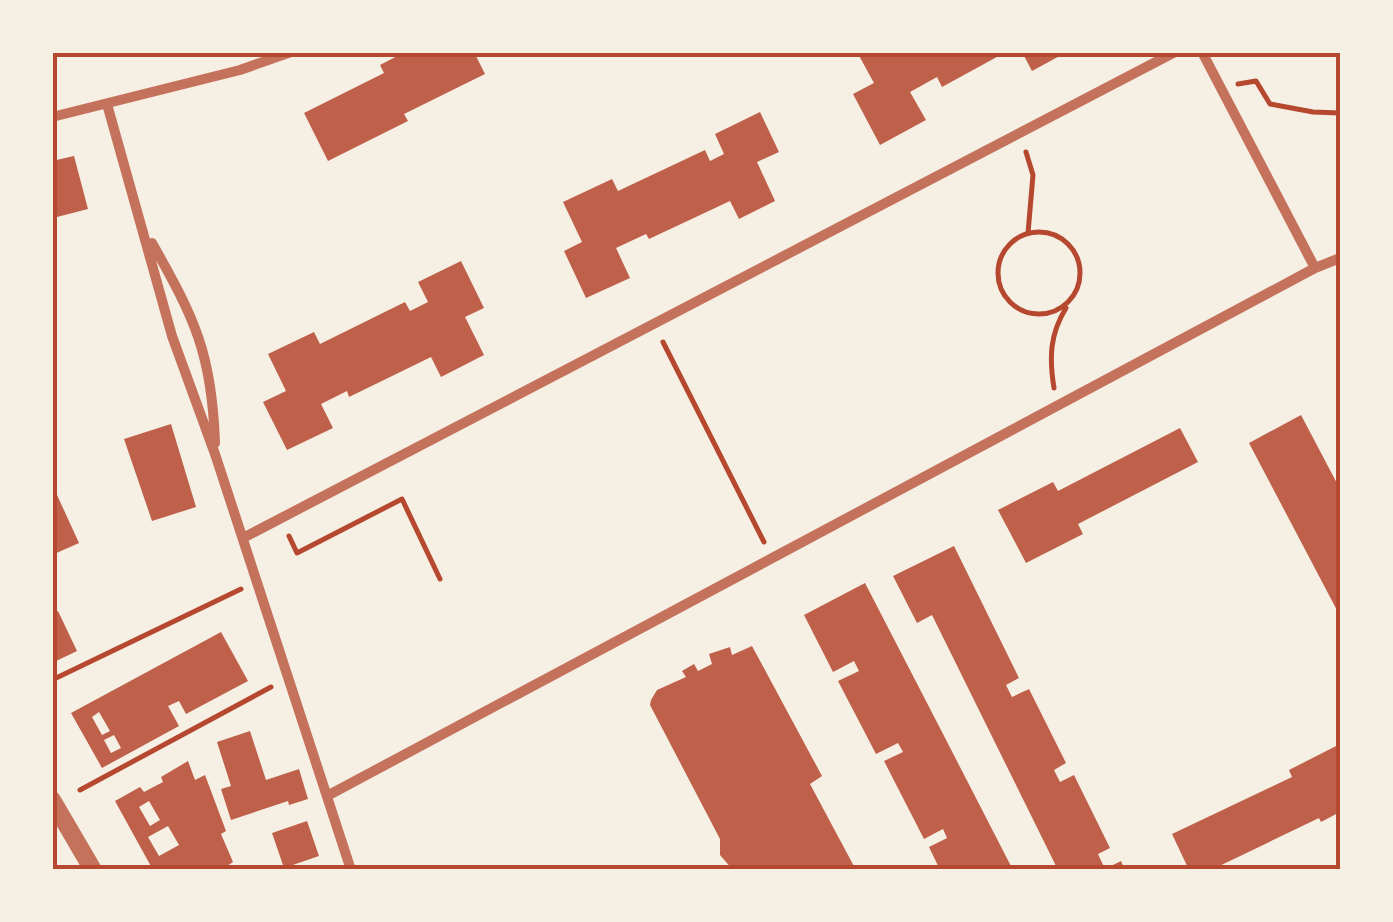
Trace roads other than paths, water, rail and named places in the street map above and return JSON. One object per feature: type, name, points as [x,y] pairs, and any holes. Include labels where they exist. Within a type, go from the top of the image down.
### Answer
[{"type":"street","points":[[52,117],[240,70],[292,52]]},
{"type":"street","points":[[243,538],[1175,52]]},
{"type":"street","points":[[1202,52],[1316,268]]},
{"type":"street","points":[[107,104],[172,336],[215,454],[351,870]]},
{"type":"street","points":[[144,229],[191,312],[206,353],[215,454]]},
{"type":"street","points":[[327,796],[771,556],[1340,258]]},
{"type":"street","points":[[52,800],[93,870]]}]
